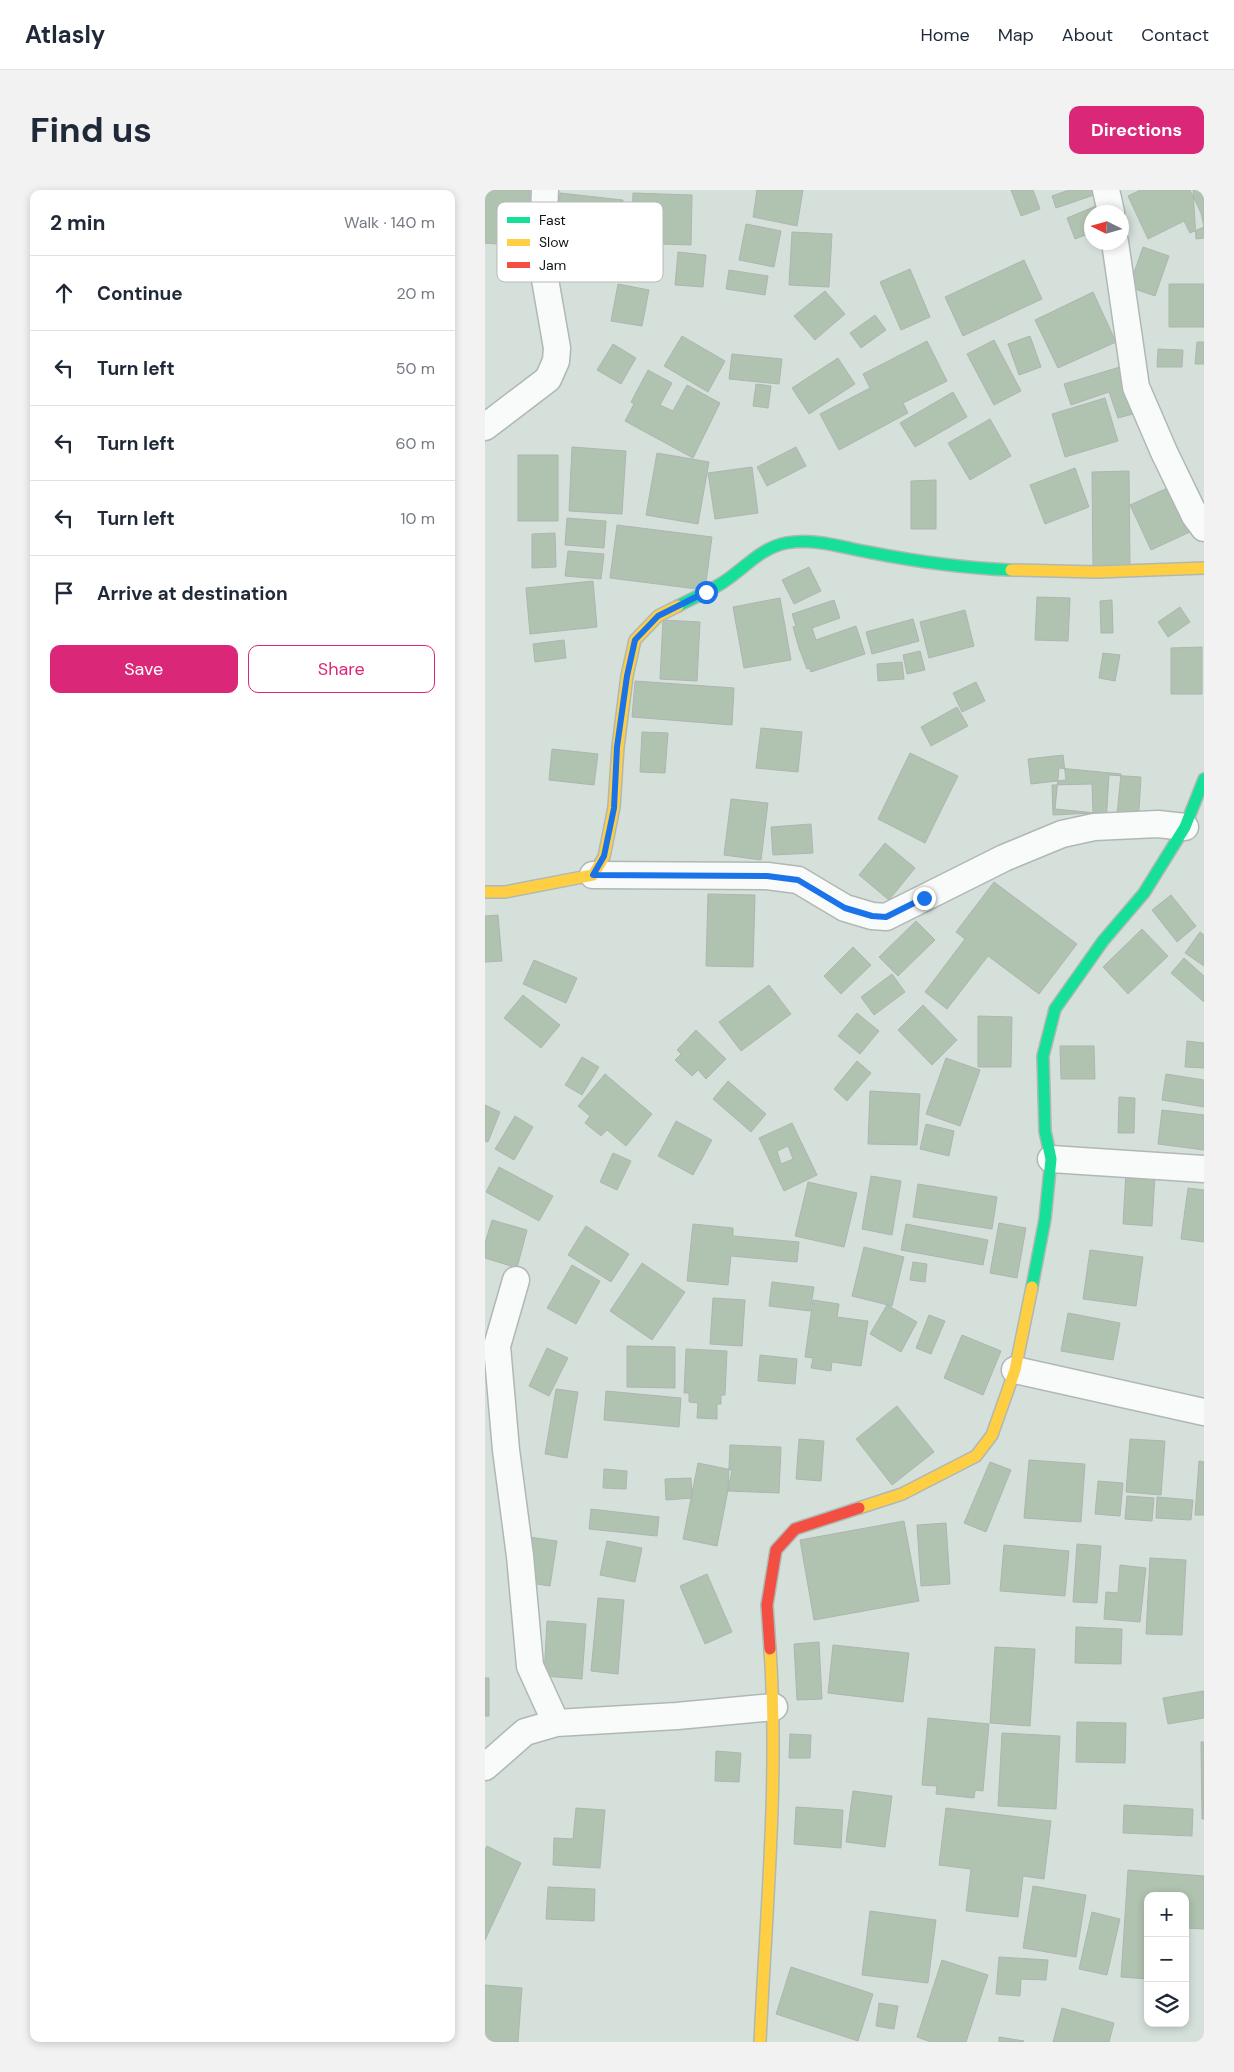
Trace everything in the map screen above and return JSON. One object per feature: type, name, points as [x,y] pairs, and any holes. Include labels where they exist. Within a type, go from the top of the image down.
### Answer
[{"type":"street","points":[[1106,190],[1109,205]]},
{"type":"street","points":[[1116,250],[1136,387],[1164,452],[1195,516],[1204,528]]},
{"type":"street","points":[[485,427],[548,379],[556,361],[557,348],[545,282]]},
{"type":"street","points":[[593,875],[604,856],[614,808],[617,747],[627,676],[635,640],[658,616],[722,582],[761,554],[785,543],[810,542],[837,544],[867,552],[987,569],[1097,572],[1204,568]]},
{"type":"street","points":[[760,2042],[774,1707],[767,1605],[776,1550],[795,1529],[902,1494],[976,1456],[991,1435],[1015,1370],[1045,1219],[1051,1159],[1045,1131],[1043,1056],[1055,1009],[1103,941],[1144,893],[1185,827],[1204,779]]},
{"type":"street","points":[[485,892],[505,892],[593,875],[767,876],[798,880],[845,908],[872,916],[886,917],[1004,858],[1062,834],[1094,827],[1158,824],[1185,827]]},
{"type":"street","points":[[1051,1159],[1204,1169]]},
{"type":"street","points":[[516,1280],[497,1346],[506,1450],[530,1666],[556,1723]]},
{"type":"street","points":[[1015,1370],[1204,1412]]},
{"type":"street","points":[[485,1767],[525,1732],[556,1723],[677,1716],[774,1707]]},
{"type":"building","points":[[485,190],[530,190],[529,202],[497,202],[497,244],[485,243]]},
{"type":"building","points":[[757,190],[803,190],[797,226],[753,217]]},
{"type":"building","points":[[1011,190],[1033,190],[1040,209],[1021,216]]},
{"type":"building","points":[[1069,190],[1096,190],[1097,194],[1056,208],[1052,196]]},
{"type":"building","points":[[1140,190],[1190,190],[1201,213],[1204,227],[1190,233],[1184,221],[1148,239],[1128,196]]},
{"type":"building","points":[[1193,190],[1204,190],[1204,238],[1196,239]]},
{"type":"building","points":[[560,193],[623,200],[623,202],[559,202]]},
{"type":"building","points":[[633,193],[692,195],[691,245],[663,244],[663,202],[633,202]]},
{"type":"building","points":[[1084,211],[1084,236],[1075,239],[1067,218]]},
{"type":"building","points":[[746,224],[781,231],[774,267],[739,260]]},
{"type":"building","points":[[792,232],[832,234],[829,287],[789,285]]},
{"type":"building","points":[[1143,247],[1169,256],[1155,296],[1129,287]]},
{"type":"building","points":[[678,252],[706,255],[703,287],[675,285]]},
{"type":"building","points":[[1024,260],[1042,299],[963,336],[945,297]]},
{"type":"building","points":[[910,269],[930,317],[901,330],[880,282]]},
{"type":"building","points":[[729,270],[768,276],[765,295],[726,289]]},
{"type":"building","points":[[618,284],[649,290],[642,326],[611,321]]},
{"type":"building","points":[[1169,284],[1204,284],[1204,327],[1169,327]]},
{"type":"building","points":[[825,291],[845,314],[815,340],[794,316]]},
{"type":"building","points":[[1093,292],[1116,342],[1058,368],[1035,320]]},
{"type":"building","points":[[875,315],[886,330],[861,348],[850,333]]},
{"type":"building","points":[[682,336],[725,361],[708,392],[664,366]]},
{"type":"building","points":[[1030,336],[1041,367],[1019,375],[1008,344]]},
{"type":"building","points":[[994,340],[1021,391],[994,405],[967,354]]},
{"type":"building","points":[[927,341],[947,381],[903,403],[908,413],[839,450],[820,414],[870,388],[863,374]]},
{"type":"building","points":[[1197,342],[1204,342],[1204,364],[1195,364]]},
{"type":"building","points":[[613,344],[636,358],[621,384],[597,370]]},
{"type":"building","points":[[1158,349],[1183,350],[1182,367],[1157,367]]},
{"type":"building","points":[[732,354],[782,359],[779,384],[729,379]]},
{"type":"building","points":[[838,358],[855,384],[809,414],[792,388]]},
{"type":"building","points":[[1123,366],[1137,413],[1118,418],[1109,392],[1071,405],[1064,384]]},
{"type":"building","points":[[648,370],[672,383],[660,405],[673,411],[687,385],[720,403],[693,458],[625,421],[634,404],[631,402]]},
{"type":"building","points":[[756,384],[771,386],[768,408],[753,406]]},
{"type":"building","points":[[953,392],[967,417],[915,447],[900,423]]},
{"type":"building","points":[[1105,398],[1118,441],[1065,457],[1052,414]]},
{"type":"building","points":[[990,419],[1011,456],[970,480],[948,443]]},
{"type":"building","points":[[572,447],[626,451],[622,514],[569,511]]},
{"type":"building","points":[[796,447],[806,466],[767,486],[757,467]]},
{"type":"building","points":[[657,453],[709,462],[698,524],[646,515]]},
{"type":"building","points":[[518,455],[558,455],[558,521],[518,521]]},
{"type":"building","points":[[752,467],[758,513],[715,519],[708,473]]},
{"type":"building","points":[[1075,468],[1089,507],[1045,524],[1030,485]]},
{"type":"building","points":[[1129,471],[1130,566],[1093,566],[1092,472]]},
{"type":"building","points":[[936,480],[936,529],[911,529],[911,481]]},
{"type":"building","points":[[1172,486],[1192,531],[1151,550],[1130,505]]},
{"type":"building","points":[[567,518],[606,521],[604,548],[565,545]]},
{"type":"building","points":[[617,525],[712,537],[705,590],[610,578]]},
{"type":"building","points":[[555,533],[556,567],[532,568],[532,534]]},
{"type":"building","points":[[568,551],[604,554],[601,579],[565,576]]},
{"type":"building","points":[[809,567],[821,591],[794,604],[782,580]]},
{"type":"building","points":[[593,581],[597,627],[530,634],[526,588]]},
{"type":"building","points":[[1037,597],[1070,598],[1068,641],[1035,640]]},
{"type":"building","points":[[780,598],[791,660],[744,668],[733,607]]},
{"type":"building","points":[[834,600],[840,618],[812,628],[816,640],[856,626],[865,654],[811,672],[809,668],[807,669],[799,648],[793,627],[796,626],[792,614]]},
{"type":"building","points":[[1112,600],[1113,633],[1101,633],[1100,601]]},
{"type":"building","points":[[1180,607],[1190,622],[1168,637],[1158,622]]},
{"type":"building","points":[[965,610],[974,646],[929,658],[920,622]]},
{"type":"building","points":[[913,619],[919,641],[872,654],[866,632]]},
{"type":"building","points":[[663,620],[700,622],[697,681],[660,679]]},
{"type":"building","points":[[564,640],[566,658],[535,662],[533,644]]},
{"type":"building","points":[[1202,647],[1202,694],[1171,694],[1171,648]]},
{"type":"building","points":[[920,651],[925,670],[907,674],[903,655]]},
{"type":"building","points":[[1103,653],[1120,655],[1115,681],[1099,678]]},
{"type":"building","points":[[902,662],[904,679],[878,681],[877,664]]},
{"type":"building","points":[[635,681],[734,688],[732,725],[632,717]]},
{"type":"building","points":[[976,682],[985,701],[962,712],[953,693]]},
{"type":"building","points":[[957,707],[968,726],[931,746],[921,727]]},
{"type":"building","points":[[761,728],[802,732],[798,772],[756,768]]},
{"type":"building","points":[[642,732],[668,733],[665,773],[640,772]]},
{"type":"building","points":[[552,749],[598,754],[594,785],[549,780]]},
{"type":"building","points":[[910,753],[958,776],[925,843],[878,819]]},
{"type":"building","points":[[1063,755],[1066,780],[1031,784],[1028,759]]},
{"type":"building","points":[[1059,768],[1121,774],[1117,815],[1055,809]]},
{"type":"building","points":[[1109,775],[1141,777],[1138,825],[1106,823]]},
{"type":"building","points":[[1092,784],[1093,813],[1053,815],[1052,785]]},
{"type":"building","points":[[731,799],[768,803],[761,860],[724,855]]},
{"type":"building","points":[[811,824],[813,853],[773,855],[771,827]]},
{"type":"building","points":[[885,843],[915,868],[889,900],[859,875]]},
{"type":"building","points":[[994,882],[1077,944],[1039,994],[988,956],[947,1009],[925,992],[965,939],[956,932]]},
{"type":"building","points":[[708,894],[755,895],[753,967],[706,966]]},
{"type":"building","points":[[1171,895],[1196,926],[1177,942],[1152,910]]},
{"type":"building","points":[[498,915],[502,961],[485,962],[485,916]]},
{"type":"building","points":[[916,921],[935,940],[898,976],[879,957]]},
{"type":"building","points":[[1142,929],[1168,956],[1128,994],[1103,967]]},
{"type":"building","points":[[1200,932],[1204,935],[1204,966],[1185,953]]},
{"type":"building","points":[[853,947],[871,965],[841,994],[824,976]]},
{"type":"building","points":[[1184,958],[1204,976],[1204,1002],[1171,973]]},
{"type":"building","points":[[534,960],[577,978],[566,1003],[523,984]]},
{"type":"building","points":[[892,974],[905,992],[874,1015],[861,997]]},
{"type":"building","points":[[769,985],[791,1014],[741,1051],[719,1022]]},
{"type":"building","points":[[523,995],[560,1025],[541,1048],[504,1018]]},
{"type":"building","points":[[923,1005],[957,1040],[932,1065],[898,1030]]},
{"type":"building","points":[[857,1013],[879,1031],[860,1054],[838,1036]]},
{"type":"building","points":[[978,1016],[1012,1017],[1011,1067],[978,1067]]},
{"type":"building","points":[[696,1030],[726,1059],[706,1079],[698,1070],[692,1076],[675,1060],[681,1054],[677,1050]]},
{"type":"building","points":[[1187,1041],[1204,1043],[1204,1068],[1185,1067]]},
{"type":"building","points":[[1060,1046],[1094,1046],[1095,1079],[1061,1079]]},
{"type":"building","points":[[582,1057],[599,1067],[582,1095],[565,1085]]},
{"type":"building","points":[[946,1058],[980,1070],[960,1126],[926,1114]]},
{"type":"building","points":[[857,1061],[871,1073],[847,1101],[834,1089]]},
{"type":"building","points":[[605,1074],[652,1114],[626,1146],[607,1130],[601,1136],[585,1123],[590,1116],[578,1106]]},
{"type":"building","points":[[1166,1074],[1204,1080],[1204,1107],[1162,1100]]},
{"type":"building","points":[[728,1081],[766,1114],[751,1132],[713,1099]]},
{"type":"building","points":[[870,1091],[920,1094],[917,1145],[868,1144]]},
{"type":"building","points":[[1119,1097],[1135,1098],[1134,1133],[1118,1133]]},
{"type":"building","points":[[485,1105],[500,1112],[488,1142],[485,1141]]},
{"type":"building","points":[[1162,1110],[1204,1115],[1204,1150],[1158,1144]]},
{"type":"building","points":[[515,1116],[533,1127],[514,1160],[495,1149]]},
{"type":"building","points":[[676,1121],[712,1140],[693,1175],[658,1156]]},
{"type":"building","points":[[792,1123],[817,1175],[784,1191],[759,1138]],"holes":[[[788,1146],[793,1159],[781,1164],[777,1151]]]},
{"type":"building","points":[[926,1124],[954,1131],[949,1156],[920,1149]]},
{"type":"building","points":[[613,1153],[631,1161],[617,1190],[600,1182]]},
{"type":"building","points":[[499,1167],[553,1196],[539,1221],[486,1192]]},
{"type":"building","points":[[1126,1172],[1155,1174],[1152,1226],[1123,1224]]},
{"type":"building","points":[[871,1176],[901,1181],[892,1235],[862,1229]]},
{"type":"building","points":[[808,1182],[857,1193],[844,1247],[795,1236]]},
{"type":"building","points":[[918,1184],[997,1197],[992,1229],[913,1217]]},
{"type":"building","points":[[1188,1188],[1204,1190],[1204,1242],[1181,1239]]},
{"type":"building","points":[[492,1220],[527,1230],[517,1268],[485,1258],[485,1243]]},
{"type":"building","points":[[999,1223],[1026,1228],[1017,1278],[990,1273]]},
{"type":"building","points":[[693,1224],[733,1228],[733,1236],[799,1242],[797,1262],[731,1256],[728,1285],[687,1281]]},
{"type":"building","points":[[906,1224],[988,1240],[983,1265],[901,1250]]},
{"type":"building","points":[[586,1226],[629,1254],[611,1282],[568,1255]]},
{"type":"building","points":[[864,1247],[904,1257],[892,1306],[852,1296]]},
{"type":"building","points":[[1090,1250],[1143,1257],[1136,1306],[1083,1299]]},
{"type":"building","points":[[913,1262],[927,1264],[925,1282],[910,1280]]},
{"type":"building","points":[[642,1263],[685,1292],[652,1340],[610,1311]]},
{"type":"building","points":[[572,1265],[600,1281],[576,1324],[547,1308]]},
{"type":"building","points":[[772,1282],[814,1287],[810,1311],[769,1306]]},
{"type":"building","points":[[713,1298],[745,1300],[742,1346],[710,1344]]},
{"type":"building","points":[[813,1300],[839,1304],[837,1317],[868,1321],[861,1366],[832,1362],[831,1371],[811,1368],[813,1358],[805,1357]]},
{"type":"building","points":[[887,1305],[917,1322],[901,1352],[870,1334]]},
{"type":"building","points":[[1068,1313],[1120,1323],[1113,1360],[1061,1351]]},
{"type":"building","points":[[929,1315],[945,1321],[931,1354],[916,1348]]},
{"type":"building","points":[[962,1335],[1001,1351],[983,1395],[944,1378]]},
{"type":"building","points":[[627,1346],[675,1347],[675,1388],[627,1387]]},
{"type":"building","points":[[547,1348],[568,1358],[549,1396],[529,1386]]},
{"type":"building","points":[[686,1349],[727,1351],[725,1395],[721,1395],[721,1404],[717,1404],[717,1419],[697,1418],[698,1403],[689,1402],[689,1393],[684,1393]]},
{"type":"building","points":[[760,1355],[797,1359],[795,1384],[758,1381]]},
{"type":"building","points":[[556,1389],[578,1392],[567,1458],[545,1454]]},
{"type":"building","points":[[606,1391],[681,1398],[679,1427],[604,1420]]},
{"type":"building","points":[[897,1406],[934,1452],[892,1485],[856,1439]]},
{"type":"building","points":[[799,1439],[824,1441],[821,1481],[796,1479]]},
{"type":"building","points":[[1130,1439],[1165,1441],[1161,1495],[1126,1492]]},
{"type":"building","points":[[730,1445],[781,1447],[779,1493],[728,1491]]},
{"type":"building","points":[[1029,1460],[1085,1464],[1081,1522],[1024,1518]]},
{"type":"building","points":[[1199,1461],[1204,1462],[1204,1515],[1195,1515]]},
{"type":"building","points":[[990,1462],[1011,1470],[986,1532],[964,1523]]},
{"type":"building","points":[[698,1463],[732,1470],[717,1546],[683,1539]]},
{"type":"building","points":[[604,1469],[627,1471],[626,1489],[603,1488]]},
{"type":"building","points":[[691,1478],[692,1498],[666,1500],[665,1479]]},
{"type":"building","points":[[1098,1481],[1123,1483],[1120,1516],[1095,1514]]},
{"type":"building","points":[[1127,1496],[1154,1498],[1152,1521],[1125,1519]]},
{"type":"building","points":[[1157,1497],[1193,1500],[1191,1520],[1156,1518]]},
{"type":"building","points":[[591,1509],[659,1517],[657,1536],[589,1529]]},
{"type":"building","points":[[904,1521],[919,1601],[814,1620],[800,1540]]},
{"type":"building","points":[[946,1523],[950,1584],[921,1586],[917,1525]]},
{"type":"building","points":[[529,1537],[557,1541],[550,1586],[523,1582]]},
{"type":"building","points":[[607,1541],[642,1548],[635,1582],[600,1575]]},
{"type":"building","points":[[1077,1544],[1101,1546],[1097,1603],[1073,1602]]},
{"type":"building","points":[[1004,1545],[1069,1551],[1065,1596],[1000,1591]]},
{"type":"building","points":[[1150,1558],[1186,1560],[1182,1635],[1146,1634]]},
{"type":"building","points":[[1120,1565],[1146,1568],[1140,1622],[1104,1619],[1106,1592],[1118,1593]]},
{"type":"building","points":[[707,1574],[732,1632],[705,1644],[680,1586]]},
{"type":"building","points":[[598,1598],[624,1600],[618,1674],[591,1671]]},
{"type":"building","points":[[547,1621],[586,1624],[582,1679],[544,1676]]},
{"type":"building","points":[[1076,1627],[1122,1629],[1121,1664],[1075,1663]]},
{"type":"building","points":[[819,1642],[822,1699],[797,1700],[794,1644]]},
{"type":"building","points":[[833,1645],[909,1653],[903,1702],[828,1693]]},
{"type":"building","points":[[995,1647],[1035,1649],[1030,1726],[990,1723]]},
{"type":"building","points":[[485,1678],[489,1678],[489,1716],[485,1716]]},
{"type":"building","points":[[1204,1691],[1204,1718],[1168,1724],[1163,1698]]},
{"type":"building","points":[[928,1718],[989,1724],[983,1791],[975,1790],[974,1798],[936,1794],[937,1786],[922,1785]]},
{"type":"building","points":[[1077,1722],[1126,1723],[1125,1763],[1076,1762]]},
{"type":"building","points":[[1002,1733],[1060,1736],[1056,1809],[998,1806]]},
{"type":"building","points":[[790,1734],[811,1735],[810,1758],[789,1758]]},
{"type":"building","points":[[1201,1742],[1204,1742],[1204,1819],[1202,1819]]},
{"type":"building","points":[[716,1751],[741,1753],[739,1782],[715,1781]]},
{"type":"building","points":[[853,1791],[892,1796],[885,1847],[846,1842]]},
{"type":"building","points":[[1124,1805],[1193,1809],[1192,1836],[1123,1833]]},
{"type":"building","points":[[796,1807],[843,1810],[841,1848],[794,1844]]},
{"type":"building","points":[[576,1808],[605,1810],[600,1868],[553,1865],[554,1838],[573,1839]]},
{"type":"building","points":[[946,1808],[1051,1821],[1044,1879],[1023,1876],[1018,1917],[966,1911],[971,1869],[939,1865]]},
{"type":"building","points":[[487,1846],[521,1863],[485,1940],[485,1850]]},
{"type":"building","points":[[1128,1870],[1204,1876],[1204,1929],[1189,1928],[1189,1892],[1144,1892],[1144,1979],[1121,1977]]},
{"type":"building","points":[[1033,1886],[1086,1895],[1076,1957],[1023,1948]]},
{"type":"building","points":[[548,1887],[595,1889],[594,1921],[546,1919]]},
{"type":"building","points":[[870,1911],[936,1920],[928,1983],[862,1975]]},
{"type":"building","points":[[1092,1912],[1120,1919],[1107,1975],[1079,1969]]},
{"type":"building","points":[[999,1957],[1048,1960],[1046,1980],[1021,1979],[1020,1996],[996,1994]]},
{"type":"building","points":[[942,1960],[988,1975],[966,2042],[931,2042],[917,2037]]},
{"type":"building","points":[[791,1967],[873,1994],[858,2041],[776,2014]]},
{"type":"building","points":[[485,1985],[522,1988],[518,2042],[485,2042]]},
{"type":"building","points":[[879,2003],[898,2006],[894,2029],[876,2026]]},
{"type":"building","points":[[1062,2008],[1114,2023],[1109,2042],[1053,2042]]},
{"type":"building","points":[[999,2037],[1024,2041],[999,2042]]},
{"type":"traffic: fast","points":[[678,606],[730,578],[760,554],[786,543],[807,542],[827,544],[939,564],[1011,570]]},
{"type":"traffic: fast","points":[[1032,1287],[1045,1219],[1051,1159],[1045,1131],[1043,1056],[1055,1009],[1103,941],[1144,893],[1185,827],[1204,779]]},
{"type":"traffic: slow","points":[[1011,570],[1097,572],[1204,568]]},
{"type":"traffic: slow","points":[[485,892],[505,892],[593,875],[604,857],[614,807],[618,747],[627,676],[635,640],[658,616],[678,606]]},
{"type":"traffic: slow","points":[[859,1508],[902,1494],[976,1456],[992,1435],[1015,1370],[1032,1287]]},
{"type":"traffic: slow","points":[[760,2042],[772,1796],[773,1747],[770,1649]]},
{"type":"traffic: jam","points":[[770,1649],[767,1605],[776,1550],[795,1529],[859,1508]]},
{"type":"route","points":[[706,592],[658,616],[635,640],[627,676],[617,747],[614,808],[604,856],[593,875],[739,874],[798,880],[845,908],[872,916],[886,917],[902,911],[924,898]]}]
